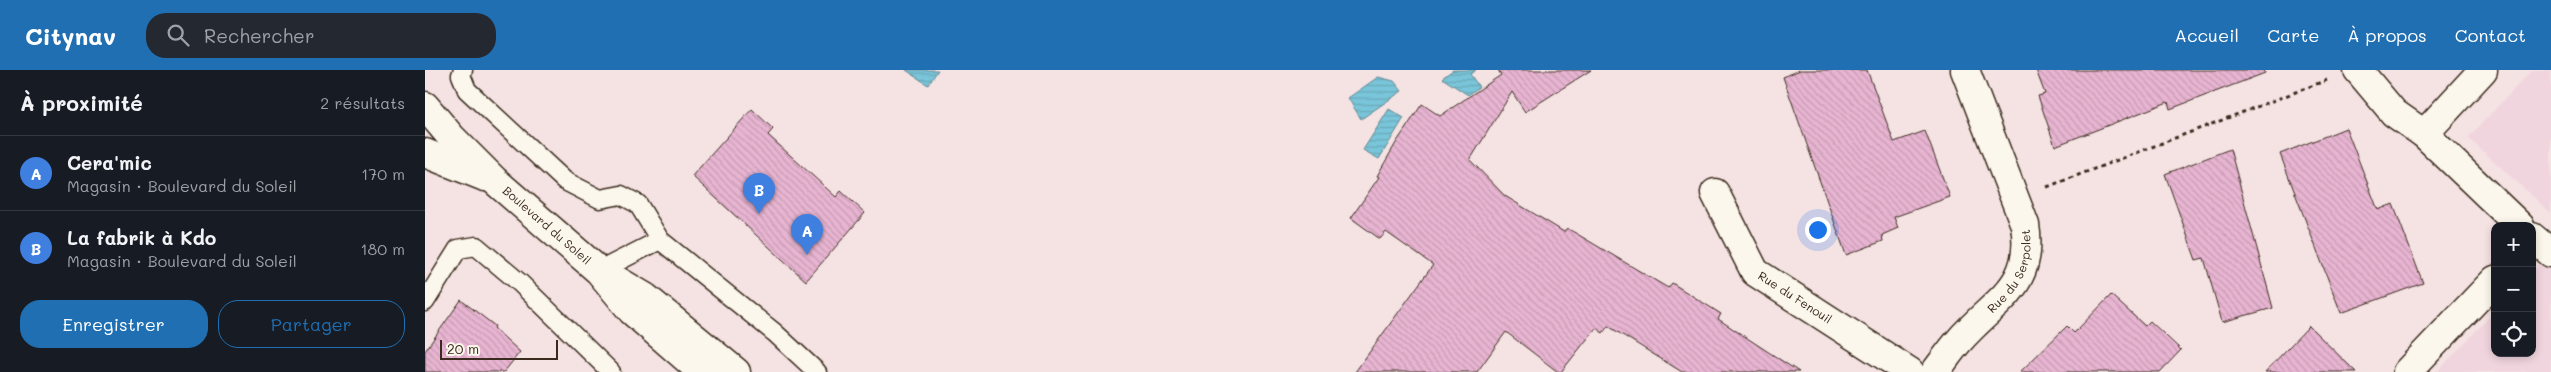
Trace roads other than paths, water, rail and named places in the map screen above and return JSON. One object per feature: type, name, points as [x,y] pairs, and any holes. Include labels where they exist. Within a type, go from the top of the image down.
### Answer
[{"type":"street","name":"Rue du Serpolet","points":[[1935,372],[1959,341],[2015,285],[2024,266],[2029,246],[2025,225],[1965,70]]},
{"type":"street","points":[[2424,134],[2483,70]]},
{"type":"street","points":[[2347,74],[2394,113],[2424,134],[2516,222]]},
{"type":"street","name":"Boulevard du Soleil","points":[[425,106],[452,138],[494,180],[599,271],[632,310],[702,372]]},
{"type":"street","name":"Boulevard du Soleil","points":[[425,152],[494,180]]},
{"type":"street","name":"Rue du Fenouil","points":[[1715,193],[1755,272],[1910,372]]},
{"type":"street","name":"Boulevard du Soleil","points":[[599,271],[645,297],[736,372]]},
{"type":"street","points":[[2407,372],[2491,284]]},
{"type":"lane","points":[[463,70],[461,75],[467,90],[565,181],[600,198],[621,195],[638,204],[660,240],[775,333],[817,372]]},
{"type":"lane","points":[[599,271],[660,240]]},
{"type":"lane","points":[[425,302],[457,249],[476,246],[520,282],[611,372]]},
{"type":"water","points":[[906,70],[938,70],[928,85]]},
{"type":"water","points":[[1453,70],[1476,70],[1470,74],[1479,87],[1468,95],[1442,78]]},
{"type":"water","points":[[1378,77],[1394,81],[1402,91],[1361,119],[1348,98]]},
{"type":"water","points":[[1389,109],[1404,118],[1379,159],[1363,150]]},
{"type":"place","name":"La fabrik à Kdo","points":[[759,214]]},
{"type":"place","name":"Cera'mic","points":[[807,255]]}]
